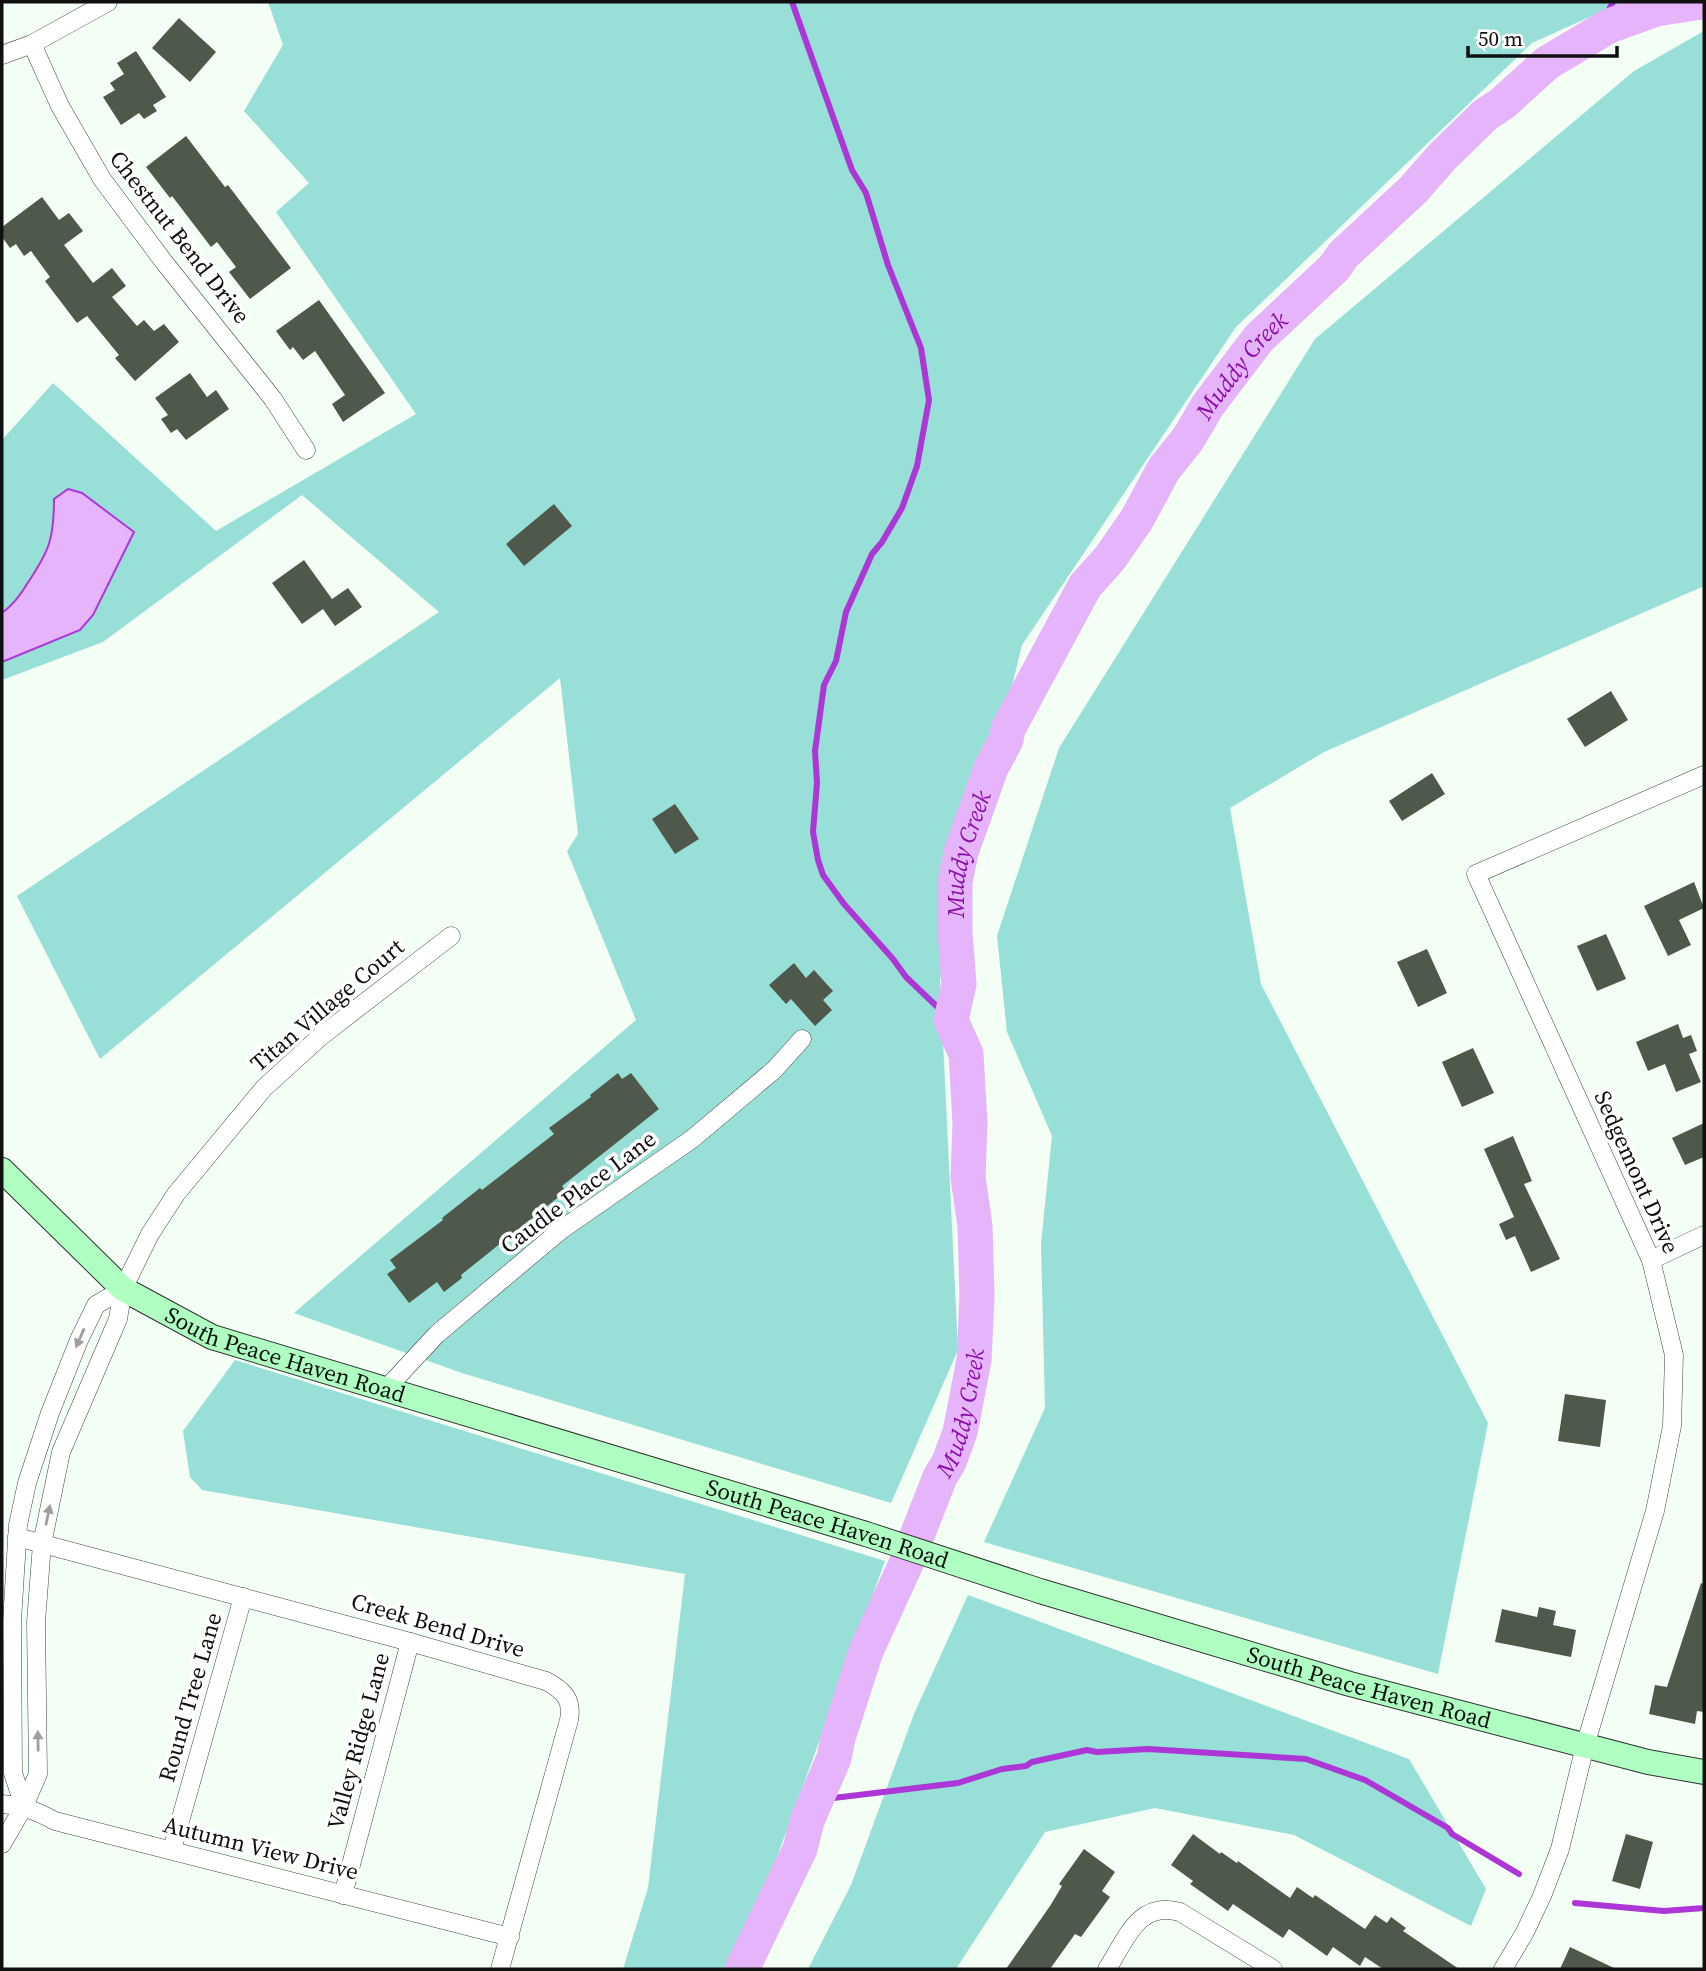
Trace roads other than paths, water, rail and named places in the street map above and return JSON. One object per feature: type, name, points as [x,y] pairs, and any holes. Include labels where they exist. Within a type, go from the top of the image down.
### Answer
[{"type":"main road","name":"South Peace Haven Road","points":[[2,1170],[123,1289],[212,1337],[866,1534],[1040,1591],[1350,1684],[1648,1762],[1704,1772]]},
{"type":"street","points":[[2,55],[32,44],[108,2]]},
{"type":"street","name":"Chestnut Bend Drive","points":[[32,44],[60,106],[102,179],[273,399],[306,450]]},
{"type":"street","name":"Sedgemont Drive","points":[[1503,1969],[1525,1932],[1560,1849],[1585,1746],[1655,1511],[1672,1426],[1674,1355],[1651,1261],[1476,874],[1704,775]]},
{"type":"street","name":"Titan Village Court","points":[[123,1289],[150,1234],[176,1194],[264,1088],[320,1037],[451,936]]},
{"type":"street","name":"Caudle Place Lane","points":[[386,1389],[437,1334],[561,1230],[692,1139],[774,1070],[802,1039]]},
{"type":"street","points":[[1651,1261],[1704,1235]]},
{"type":"street","points":[[24,1806],[13,1773],[7,1622],[17,1537],[27,1483],[50,1413],[96,1305],[123,1289]]},
{"type":"street","points":[[2,1844],[24,1806],[38,1774],[36,1622],[42,1544],[61,1452],[118,1319],[123,1289]]},
{"type":"street","name":"Creek Bend Drive","points":[[17,1537],[410,1642],[546,1681],[564,1692],[571,1709],[569,1720],[500,1969]]},
{"type":"street","name":"Round Tree Lane","points":[[172,1850],[243,1597]]},
{"type":"street","points":[[7,1622],[36,1622]]},
{"type":"street","name":"Valley Ridge Lane","points":[[343,1895],[410,1642]]},
{"type":"street","name":"Autumn View Drive","points":[[2,1804],[24,1806],[55,1821],[510,1937]]},
{"type":"street","points":[[1107,1969],[1144,1915],[1155,1910],[1168,1909],[1180,1912],[1273,1969]]},
{"type":"waterway","points":[[792,2],[852,170],[866,193],[888,265],[921,348],[929,400],[917,466],[902,508],[872,554],[846,612],[836,661],[824,685],[815,751],[817,783],[813,832],[823,875],[844,904],[906,977],[951,1020]]},
{"type":"waterway","points":[[1597,33],[1613,2]]},
{"type":"waterway","name":"Muddy Creek","points":[[742,1969],[800,1849],[807,1821],[834,1758],[866,1651],[905,1566],[960,1432],[974,1360],[977,1296],[975,1226],[968,1177],[970,1123],[966,1054],[951,1020],[959,984],[955,882],[961,852],[1008,729],[1085,586],[1110,558],[1137,519],[1164,469],[1259,338],[1334,268],[1343,255],[1413,190],[1485,115],[1503,103],[1547,63],[1609,26],[1656,9],[1702,2]]},
{"type":"waterway","points":[[817,1800],[958,1783],[1002,1769],[1026,1766],[1032,1762],[1087,1750],[1097,1752],[1148,1749],[1306,1759],[1365,1780],[1448,1828],[1452,1834],[1519,1874]]},
{"type":"waterway","points":[[1575,1903],[1664,1911],[1704,1908]]}]
